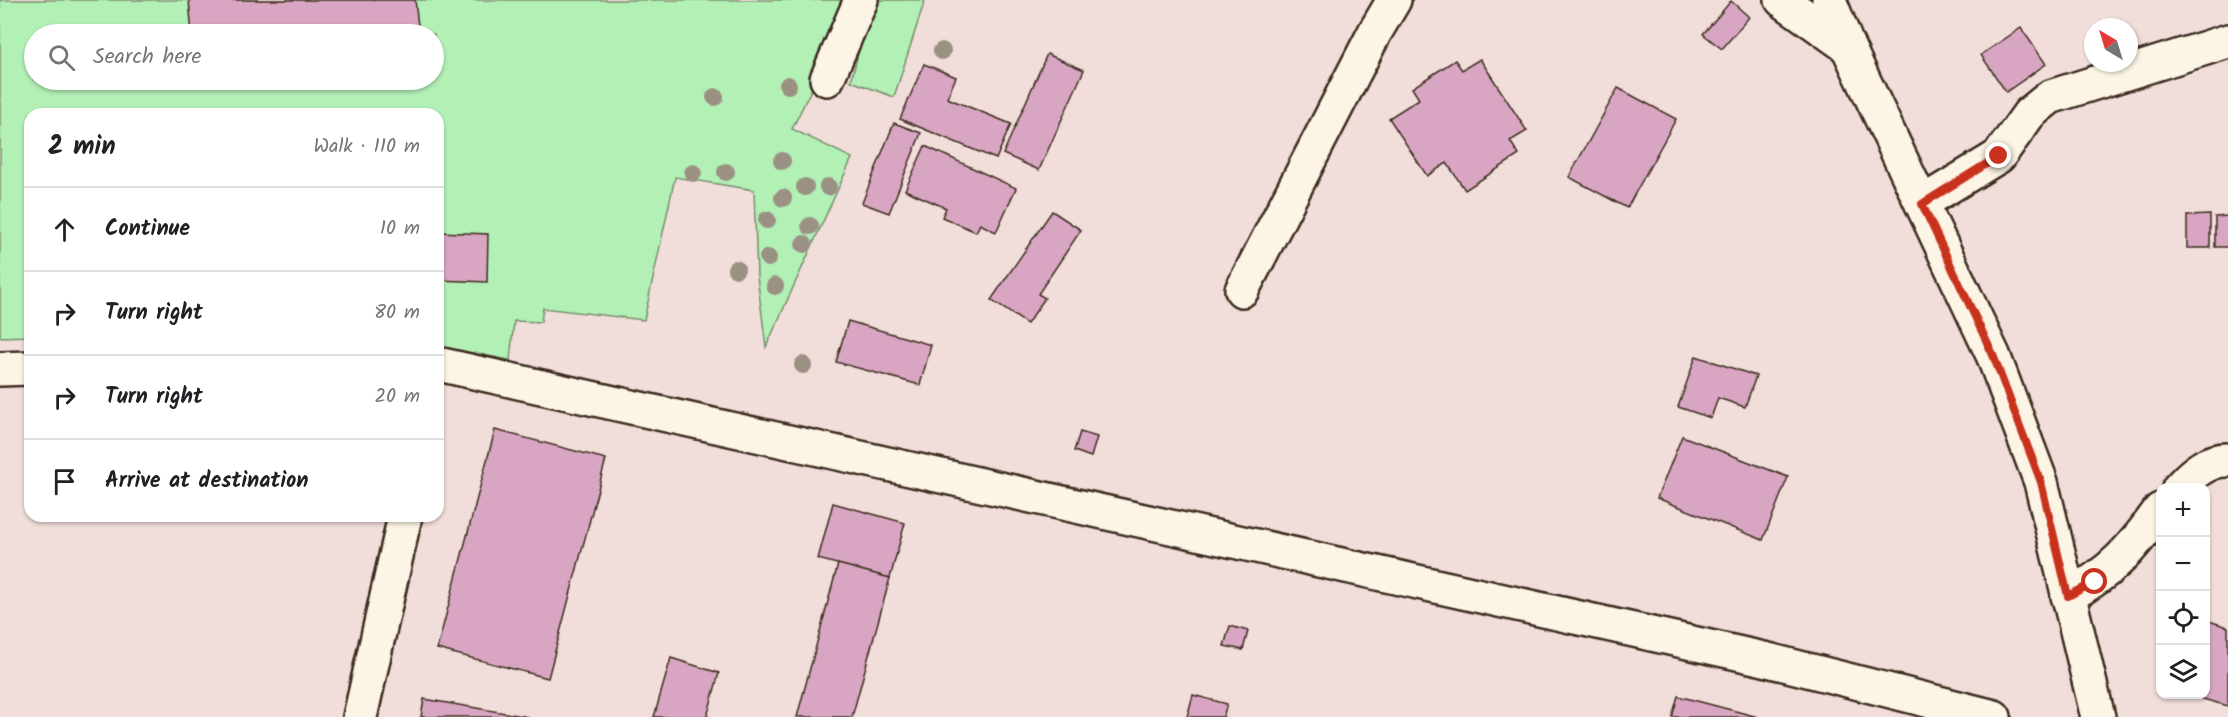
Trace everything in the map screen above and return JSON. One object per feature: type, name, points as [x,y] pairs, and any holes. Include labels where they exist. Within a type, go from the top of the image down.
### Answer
[{"type":"street","points":[[826,79],[861,0]]},
{"type":"street","points":[[1242,290],[1374,32],[1394,0]]},
{"type":"street","points":[[1782,0],[1848,47]]},
{"type":"street","points":[[1829,0],[1848,47],[1993,355],[2037,471],[2098,717]]},
{"type":"street","points":[[1922,204],[1999,156],[2029,114],[2050,97],[2228,42]]},
{"type":"street","points":[[444,367],[1752,656],[1994,717]]},
{"type":"street","points":[[0,369],[24,368]]},
{"type":"street","points":[[2183,483],[2191,474],[2217,459],[2228,460]]},
{"type":"street","points":[[2068,596],[2095,582],[2129,553],[2156,516]]},
{"type":"street","points":[[360,717],[404,522]]},
{"type":"green space","points":[[0,0],[855,0],[792,129],[852,158],[766,347],[757,276],[754,190],[675,177],[644,320],[543,308],[541,322],[514,321],[510,360],[444,348],[444,108],[24,108],[24,336],[0,337]]},
{"type":"green space","points":[[872,0],[925,0],[894,97],[851,81]]},
{"type":"building","points":[[189,0],[415,0],[418,24],[191,24]]},
{"type":"building","points":[[1731,1],[1749,17],[1722,49],[1703,34]]},
{"type":"building","points":[[2021,28],[2046,64],[2006,92],[1981,55]]},
{"type":"building","points":[[1047,54],[1084,70],[1039,170],[1003,154]]},
{"type":"building","points":[[1480,59],[1527,131],[1510,141],[1519,155],[1465,190],[1447,163],[1427,176],[1389,118],[1419,99],[1412,88],[1455,60],[1462,70]]},
{"type":"building","points":[[924,64],[956,77],[947,98],[1011,124],[996,159],[900,119]]},
{"type":"building","points":[[1618,88],[1676,119],[1627,208],[1569,177]]},
{"type":"building","points":[[894,123],[921,133],[889,213],[862,203]]},
{"type":"building","points":[[925,146],[1016,188],[996,232],[980,224],[976,232],[942,217],[946,208],[905,190]]},
{"type":"building","points":[[1052,211],[1081,230],[1038,294],[1045,298],[1027,324],[991,300]]},
{"type":"building","points":[[2210,215],[2210,248],[2187,248],[2187,216]]},
{"type":"building","points":[[2228,216],[2228,247],[2215,247],[2215,217]]},
{"type":"building","points":[[444,232],[488,234],[487,282],[444,280]]},
{"type":"building","points":[[848,321],[931,345],[920,385],[836,362]]},
{"type":"building","points":[[1696,356],[1756,376],[1745,407],[1718,398],[1711,418],[1678,407]]},
{"type":"building","points":[[495,430],[606,459],[548,678],[437,649]]},
{"type":"building","points":[[1080,432],[1097,437],[1091,457],[1074,451]]},
{"type":"building","points":[[1682,436],[1788,477],[1763,540],[1657,498]]},
{"type":"building","points":[[833,503],[905,523],[890,578],[818,559]]},
{"type":"building","points":[[838,564],[890,578],[852,717],[797,717]]},
{"type":"building","points":[[2210,621],[2228,627],[2228,706],[2203,699],[2210,699]]},
{"type":"building","points":[[1230,626],[1248,631],[1243,650],[1224,646]]},
{"type":"building","points":[[671,658],[719,673],[707,717],[654,717]]},
{"type":"building","points":[[1193,695],[1227,704],[1223,717],[1187,717]]},
{"type":"building","points":[[1678,696],[1758,717],[1672,717]]},
{"type":"building","points":[[424,699],[529,717],[421,717]]},
{"type":"route","points":[[1999,156],[1922,204],[1993,355],[2041,482],[2068,596],[2095,582]]}]
